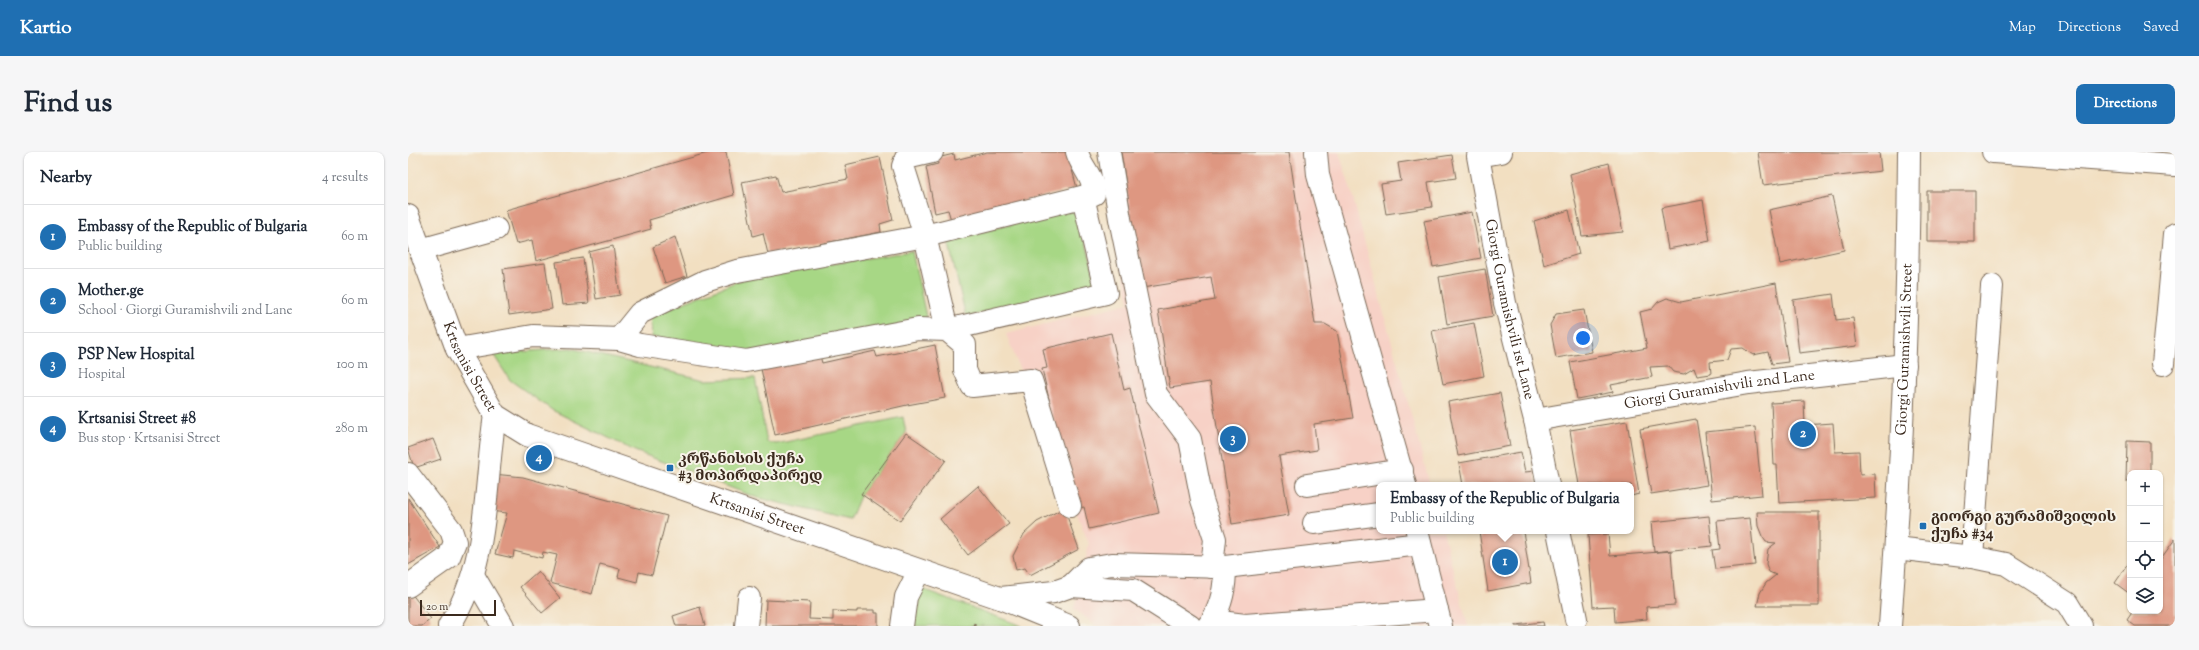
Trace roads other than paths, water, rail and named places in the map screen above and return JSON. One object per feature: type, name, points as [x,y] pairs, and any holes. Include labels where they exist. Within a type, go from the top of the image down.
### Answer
[{"type":"street","points":[[932,152],[906,158],[903,166],[925,236],[948,330],[965,345],[965,370],[972,386],[1031,380],[1070,506]]},
{"type":"street","points":[[619,339],[640,313],[704,281],[737,271],[925,236],[1094,194],[1094,185],[1080,162],[1078,152]]},
{"type":"street","points":[[1109,152],[1120,219],[1156,394],[1190,439],[1202,500],[1215,539],[1219,567],[1225,588],[1220,607],[1210,623]]},
{"type":"street","points":[[1307,485],[1403,478],[1318,175],[1316,152]]},
{"type":"street","name":"Giorgi Guramishvili 1st Lane","points":[[1500,152],[1478,156],[1505,303],[1535,420],[1547,482]]},
{"type":"street","name":"Giorgi Guramishvili Street","points":[[1890,626],[1896,548],[1905,366],[1909,152]]},
{"type":"street","points":[[1993,152],[2165,160]]},
{"type":"street","points":[[457,349],[533,336],[619,339],[640,346],[746,361],[918,329],[948,330],[1106,293],[1083,197]]},
{"type":"street","name":"Krtsanisi Street","points":[[408,216],[457,349],[495,416],[527,435],[1000,598],[1069,626]]},
{"type":"street","points":[[420,250],[496,229]]},
{"type":"street","points":[[2163,364],[2175,234]]},
{"type":"street","points":[[1972,557],[1992,286]]},
{"type":"street","name":"Giorgi Guramishvili 2nd Lane","points":[[1535,420],[1748,383],[1905,366]]},
{"type":"street","points":[[449,626],[473,575],[482,541],[489,454],[495,416]]},
{"type":"street","points":[[408,474],[451,530],[454,542],[449,557],[408,586]]},
{"type":"street","points":[[1314,523],[1376,514]]},
{"type":"street","points":[[1559,534],[1576,619]]},
{"type":"street","points":[[1071,586],[1089,568],[1112,564],[1219,567],[1418,538],[1439,618],[1245,624],[1210,623]]},
{"type":"street","points":[[1896,548],[1972,557],[2006,564],[2067,603],[2081,626]]},
{"type":"street","points":[[902,626],[906,597],[919,571]]},
{"type":"street","points":[[473,575],[503,626]]},
{"type":"street","points":[[1000,598],[1054,592],[1071,586],[1133,590],[1190,626]]},
{"type":"street","points":[[746,626],[750,598]]},
{"type":"place","name":"Mother.ge","points":[[1803,434]]},
{"type":"place","name":"PSP New Hospital","points":[[1233,439]]},
{"type":"place","name":"Krtsanisi Street #8","points":[[539,458]]},
{"type":"place","name":"კრწანისის ქუჩა #3 მოპირდაპირედ","points":[[670,468]]},
{"type":"place","name":"გიორგი გურამიშვილის ქუჩა #34","points":[[1923,526]]},
{"type":"place","name":"Embassy of the Republic of Bulgaria","points":[[1505,562]]}]
